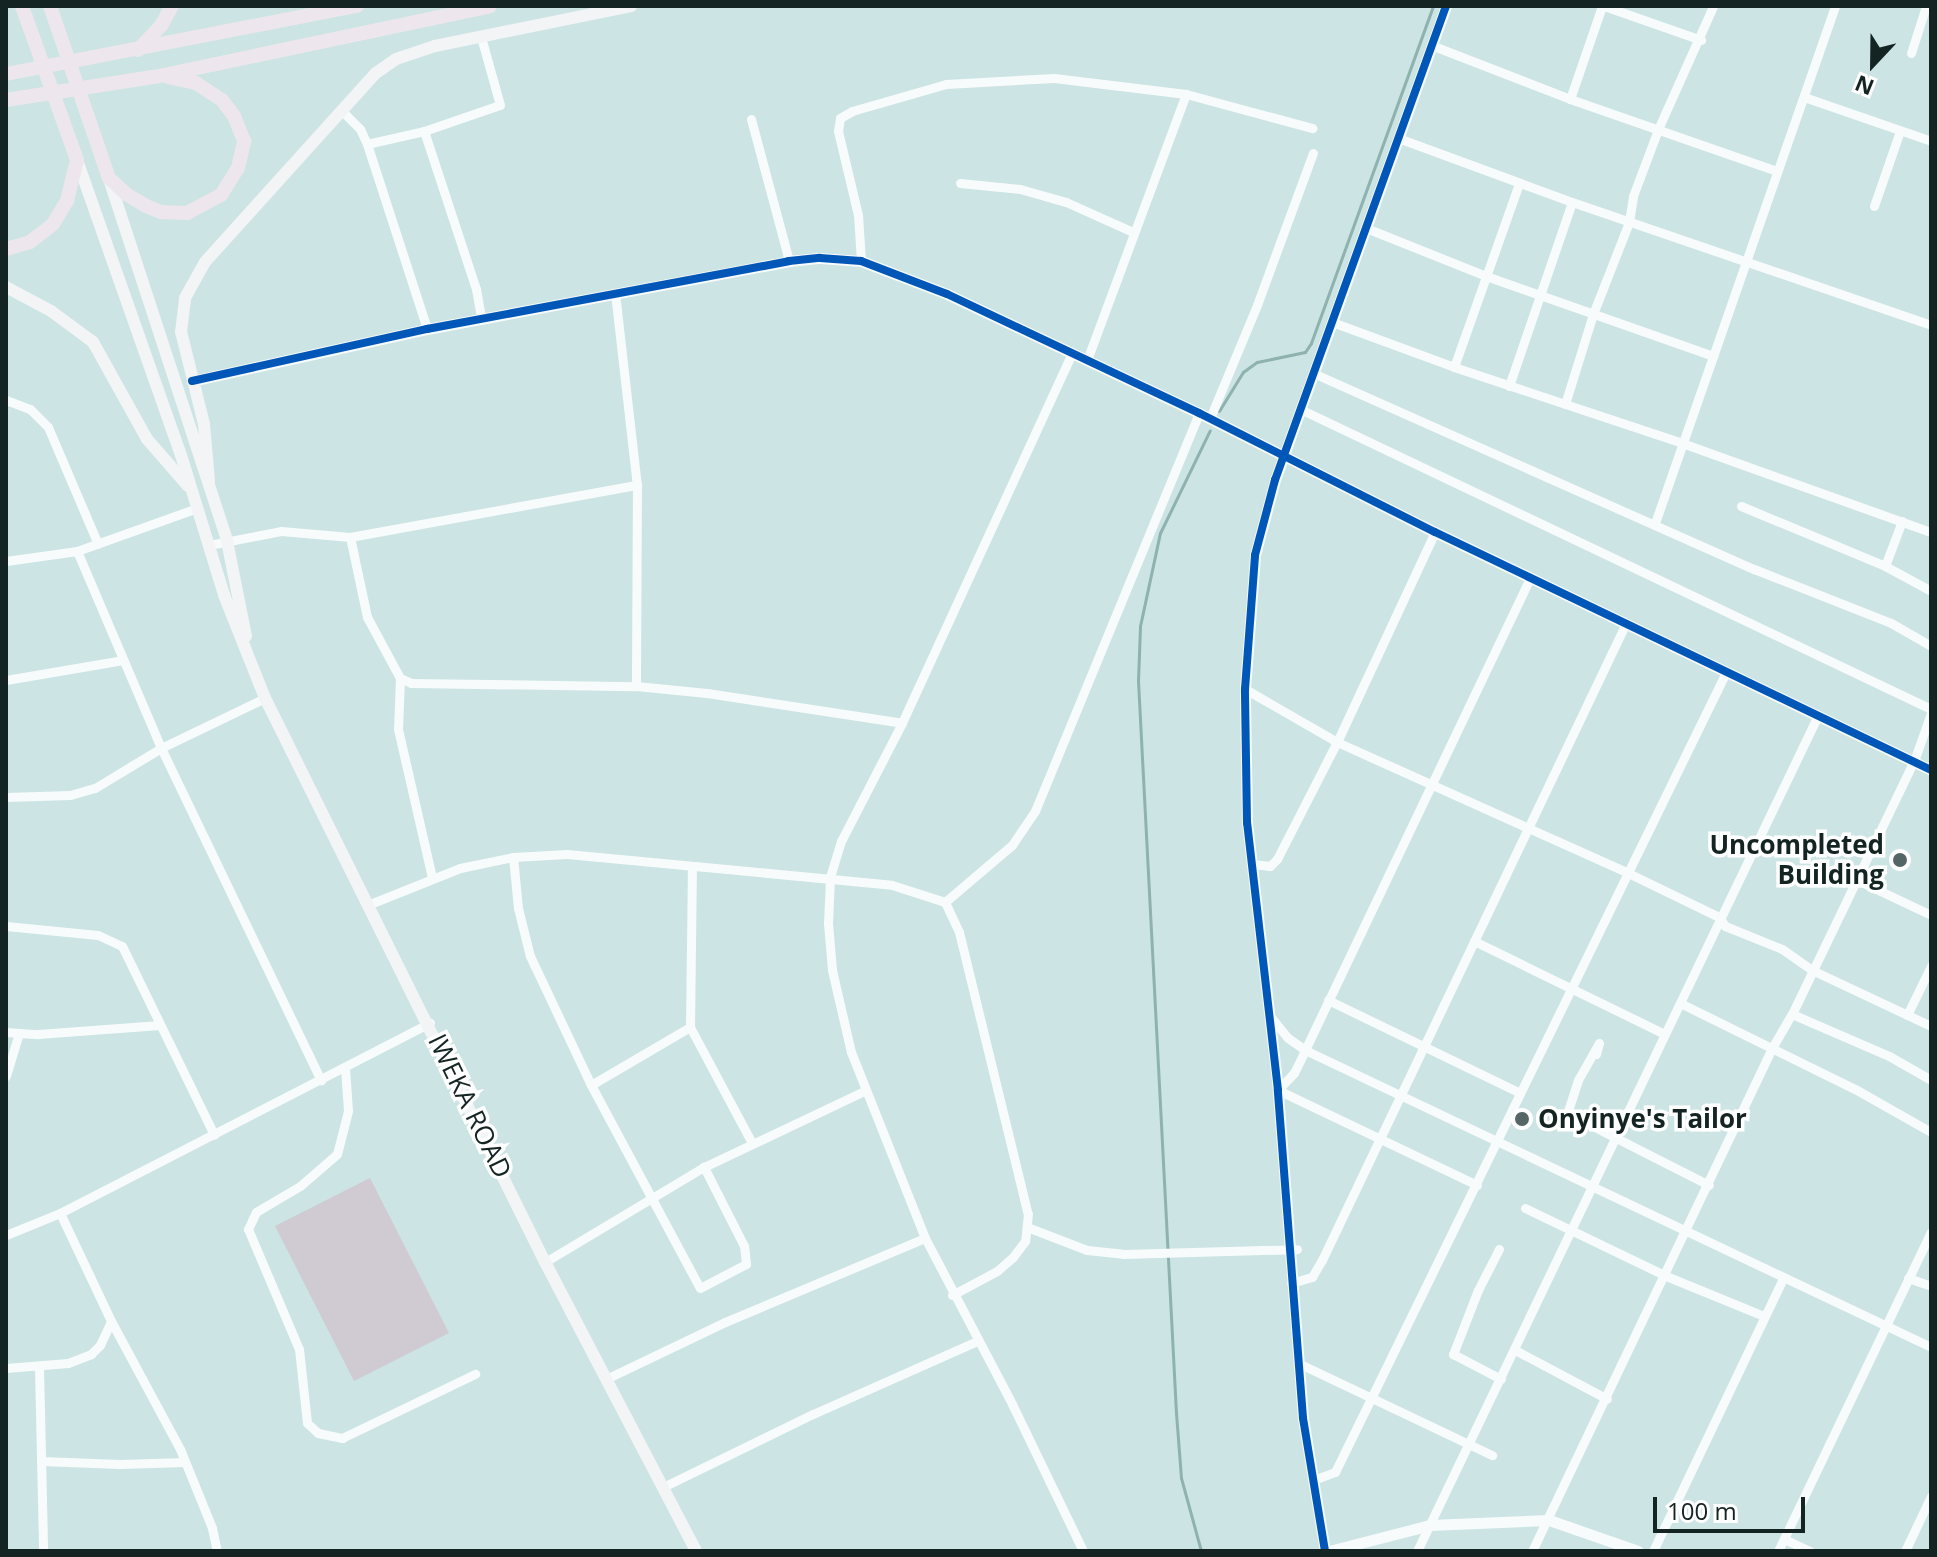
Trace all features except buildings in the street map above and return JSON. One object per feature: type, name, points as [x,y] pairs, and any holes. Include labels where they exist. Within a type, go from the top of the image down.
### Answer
[{"type":"highway","points":[[6,249],[30,242],[53,224],[67,201],[77,160],[22,6]]},
{"type":"highway","points":[[50,6],[109,178],[126,194],[146,206],[161,212],[187,213],[221,195],[238,168],[244,141],[241,129],[222,100],[196,83],[159,76]]},
{"type":"highway","points":[[137,50],[162,24],[172,6]]},
{"type":"highway","points":[[6,74],[357,6]]},
{"type":"highway","points":[[8,100],[159,76],[490,6]]},
{"type":"main road","points":[[209,481],[207,438],[181,332],[185,298],[205,262],[376,73],[396,59],[481,37],[631,6]]},
{"type":"main road","points":[[77,160],[250,659]]},
{"type":"main road","points":[[109,178],[227,541],[250,659]]},
{"type":"main road","points":[[6,287],[51,311],[93,342],[147,439],[192,489]]},
{"type":"main road","name":"IWEKA ROAD","points":[[250,659],[265,698],[430,1023],[545,1262],[696,1551]]},
{"type":"street","points":[[1446,6],[1283,455],[1255,555],[1245,689],[1247,823],[1278,1090],[1293,1250],[1291,1283],[1298,1363],[1313,1480],[1327,1551],[1430,1525],[1549,1520],[1638,1551]]},
{"type":"street","points":[[1570,99],[1603,6],[1701,40]]},
{"type":"street","points":[[1565,404],[1593,314],[1629,222],[1633,196],[1659,127],[1701,40],[1713,6]]},
{"type":"street","points":[[1655,523],[1835,6]]},
{"type":"street","points":[[1911,53],[1926,6]]},
{"type":"street","points":[[367,144],[424,131],[500,105],[481,37]]},
{"type":"street","points":[[1431,45],[1570,99],[1659,127],[1777,171]]},
{"type":"street","points":[[861,261],[858,215],[838,131],[840,118],[852,111],[946,84],[1005,80],[1091,81],[1186,94],[1312,128]]},
{"type":"street","points":[[1087,360],[1186,94]]},
{"type":"street","points":[[1804,97],[1931,141]]},
{"type":"street","points":[[342,111],[360,129],[367,144],[427,329]]},
{"type":"street","points":[[751,119],[789,261]]},
{"type":"street","points":[[424,131],[476,289],[481,318]]},
{"type":"street","points":[[1874,206],[1900,131]]},
{"type":"street","points":[[1398,138],[1629,222],[1931,325]]},
{"type":"street","points":[[945,902],[1012,845],[1035,811],[1205,416],[1257,305],[1313,153]]},
{"type":"street","points":[[960,183],[1020,189],[1066,202],[1133,232]]},
{"type":"street","points":[[1454,367],[1519,183]]},
{"type":"street","points":[[1509,386],[1572,202]]},
{"type":"street","points":[[1366,228],[1486,276],[1713,356]]},
{"type":"street","points":[[192,381],[481,318],[789,261],[820,258],[861,261],[947,294],[1205,416],[1435,532],[1931,770]]},
{"type":"street","points":[[615,293],[637,485],[636,686]]},
{"type":"street","points":[[1332,322],[1931,532]]},
{"type":"street","points":[[1072,353],[902,723],[841,841],[830,878],[828,923],[832,970],[851,1052],[925,1238],[1083,1551]]},
{"type":"street","points":[[1313,373],[1754,569],[1891,623],[1931,646]]},
{"type":"street","points":[[6,400],[30,409],[48,427],[98,544]]},
{"type":"street","points":[[1300,409],[1931,711],[1914,761],[1814,971],[1772,1048],[1666,1276],[1532,1551]]},
{"type":"street","points":[[209,545],[281,531],[350,537],[637,485]]},
{"type":"street","points":[[1741,506],[1885,566],[1931,591]]},
{"type":"street","points":[[6,561],[77,551],[197,508]]},
{"type":"street","points":[[1885,566],[1902,521]]},
{"type":"street","points":[[1253,864],[1270,866],[1277,859],[1337,742],[1435,532]]},
{"type":"street","points":[[350,537],[367,617],[400,678],[398,729],[432,878]]},
{"type":"street","points":[[77,551],[161,748],[321,1080]]},
{"type":"street","points":[[1278,1090],[1294,1073],[1530,578]]},
{"type":"street","points":[[1291,1283],[1312,1277],[1626,623]]},
{"type":"street","points":[[6,680],[123,660]]},
{"type":"street","points":[[1313,1480],[1335,1472],[1374,1396],[1626,872],[1726,672]]},
{"type":"street","points":[[400,678],[411,683],[636,686],[707,693],[902,723]]},
{"type":"street","points":[[1245,689],[1337,742],[1626,872],[1719,917],[1725,926],[1782,949],[1814,971],[1931,1026]]},
{"type":"street","points":[[6,797],[83,793],[161,748],[265,698]]},
{"type":"street","points":[[1417,1551],[1818,715]]},
{"type":"street","points":[[370,904],[432,878],[513,857],[567,854],[892,885],[945,902],[959,932],[1028,1214],[1025,1241],[1013,1257],[997,1271],[952,1295]]},
{"type":"street","points":[[513,857],[518,908],[530,956],[591,1085],[700,1288],[746,1264],[744,1246],[704,1167]]},
{"type":"street","points":[[692,867],[690,1027],[752,1143]]},
{"type":"street","points":[[1857,880],[1931,915]]},
{"type":"street","points":[[6,926],[111,938],[122,946],[214,1135]]},
{"type":"street","points":[[1474,941],[1665,1034]]},
{"type":"street","points":[[1907,1015],[1931,966]]},
{"type":"street","points":[[1328,1000],[1423,1047],[1472,1067],[1520,1093]]},
{"type":"street","points":[[1680,1003],[1855,1089],[1931,1132]]},
{"type":"street","points":[[1268,1013],[1288,1038],[1305,1050],[1931,1347]]},
{"type":"street","points":[[1792,1014],[1889,1056],[1931,1080]]},
{"type":"street","points":[[6,1235],[60,1213],[430,1023]]},
{"type":"street","points":[[6,1032],[160,1025]]},
{"type":"street","points":[[591,1085],[690,1027]]},
{"type":"street","points":[[6,1076],[19,1033]]},
{"type":"street","points":[[1596,1054],[1599,1043],[1578,1080],[1567,1113],[1709,1185]]},
{"type":"street","points":[[345,1068],[348,1111],[337,1154],[300,1186],[256,1212],[248,1229],[299,1349],[307,1423],[318,1433],[342,1438],[475,1374]]},
{"type":"street","points":[[545,1262],[704,1167],[866,1090]]},
{"type":"street","points":[[1278,1090],[1477,1185]]},
{"type":"street","points":[[1525,1208],[1666,1276],[1764,1316]]},
{"type":"street","points":[[60,1213],[111,1321],[185,1462],[212,1528],[217,1551]]},
{"type":"street","points":[[1027,1227],[1087,1250],[1157,1254],[1293,1250]]},
{"type":"street","points":[[1778,1551],[1931,1232]]},
{"type":"street","points":[[608,1378],[725,1322],[925,1238]]},
{"type":"street","points":[[1499,1249],[1478,1290],[1453,1354],[1501,1379]]},
{"type":"street","points":[[1653,1551],[1783,1278]]},
{"type":"street","points":[[1908,1278],[1931,1286]]},
{"type":"street","points":[[6,1368],[39,1368],[68,1363],[91,1354],[100,1345],[111,1321]]},
{"type":"street","points":[[663,1487],[977,1341]]},
{"type":"street","points":[[1515,1350],[1607,1399]]},
{"type":"street","points":[[1298,1363],[1374,1396],[1492,1455]]},
{"type":"street","points":[[39,1368],[43,1551]]},
{"type":"street","points":[[41,1461],[120,1464],[185,1462]]},
{"type":"street","points":[[1905,1551],[1931,1496]]},
{"type":"street","points":[[1784,1539],[1810,1551]]},
{"type":"shaded area","points":[[370,1178],[449,1333],[354,1381],[275,1226]]},
{"type":"waterway","points":[[1219,411],[1243,372],[1257,362],[1305,352],[1311,343],[1433,6]]},
{"type":"waterway","points":[[1201,1551],[1181,1478],[1176,1413],[1138,681],[1140,626],[1160,533],[1210,430]]},
{"type":"cycle path","points":[[1325,1551],[1303,1418],[1278,1090],[1247,823],[1245,689],[1255,555],[1275,480],[1446,6]]},
{"type":"cycle path","points":[[192,381],[427,329],[789,261],[820,258],[861,261],[947,294],[1199,413],[1435,532],[1931,770]]},
{"type":"place","name":"Uncompleted Building","points":[[1900,860]]},
{"type":"place","name":"Onyinye's Tailor","points":[[1522,1119]]}]
